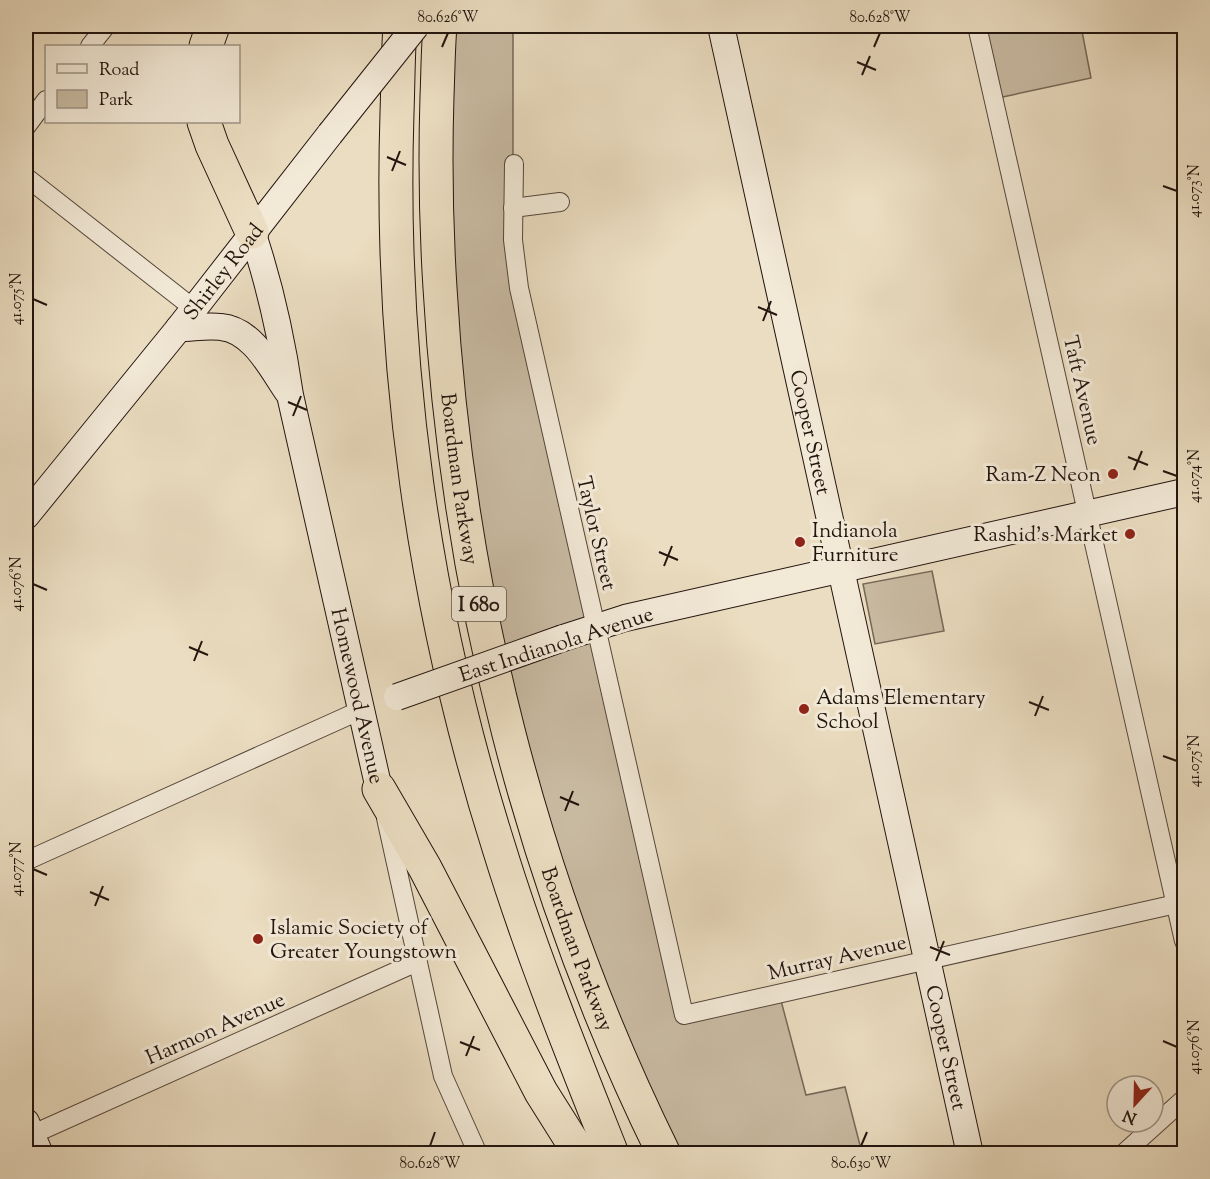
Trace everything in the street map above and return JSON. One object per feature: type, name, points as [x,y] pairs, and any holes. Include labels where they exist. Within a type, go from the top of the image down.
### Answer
[{"type":"highway","points":[[206,45],[213,26]]},
{"type":"highway","name":"Boardman Parkway","points":[[400,26],[395,181],[400,314],[413,450],[424,531],[442,633],[460,710],[498,847],[526,931],[612,1154]]},
{"type":"highway","name":"Boardman Parkway","points":[[440,26],[435,177],[444,357],[460,496],[476,587],[517,767],[561,907],[621,1061],[664,1154]]},
{"type":"highway","points":[[204,123],[212,145],[252,232]]},
{"type":"highway","points":[[379,789],[425,868],[541,1092],[580,1154]]},
{"type":"street","points":[[91,45],[106,26]]},
{"type":"street","name":"Shirley Road","points":[[26,516],[186,318],[416,26]]},
{"type":"street","name":"Cooper Street","points":[[721,26],[970,1154]]},
{"type":"street","name":"Taft Avenue","points":[[977,26],[1185,941]]},
{"type":"street","points":[[26,127],[45,101]]},
{"type":"street","name":"Taylor Street","points":[[514,164],[513,240],[519,288],[684,1015]]},
{"type":"street","points":[[26,177],[186,318],[221,327],[243,336],[255,347],[290,395]]},
{"type":"street","points":[[513,208],[560,202]]},
{"type":"street","name":"Homewood Avenue","points":[[252,232],[262,261],[283,350],[290,395],[443,1076],[478,1154]]},
{"type":"street","name":"East Indianola Avenue","points":[[26,861],[361,710],[595,627],[625,618],[1185,492]]},
{"type":"street","name":"Murray Avenue","points":[[684,1015],[1176,904]]},
{"type":"street","name":"Harmon Avenue","points":[[32,1137],[417,962]]},
{"type":"street","points":[[1123,1154],[1185,1099]]},
{"type":"green space","points":[[440,26],[513,26],[513,240],[683,1015],[779,993],[806,1095],[845,1087],[862,1153],[664,1153],[502,709],[435,177]]},
{"type":"green space","points":[[977,26],[1081,26],[1091,78],[993,99]]},
{"type":"green space","points":[[932,571],[944,631],[875,644],[863,584]]},
{"type":"place","name":"Ram-Z Neon","points":[[1113,474]]},
{"type":"place","name":"Rashid's Market","points":[[1130,534]]},
{"type":"place","name":"Indianola Furniture","points":[[800,542]]},
{"type":"place","name":"Adams Elementary School","points":[[804,709]]},
{"type":"place","name":"Islamic Society of Greater Youngstown","points":[[258,939]]}]
